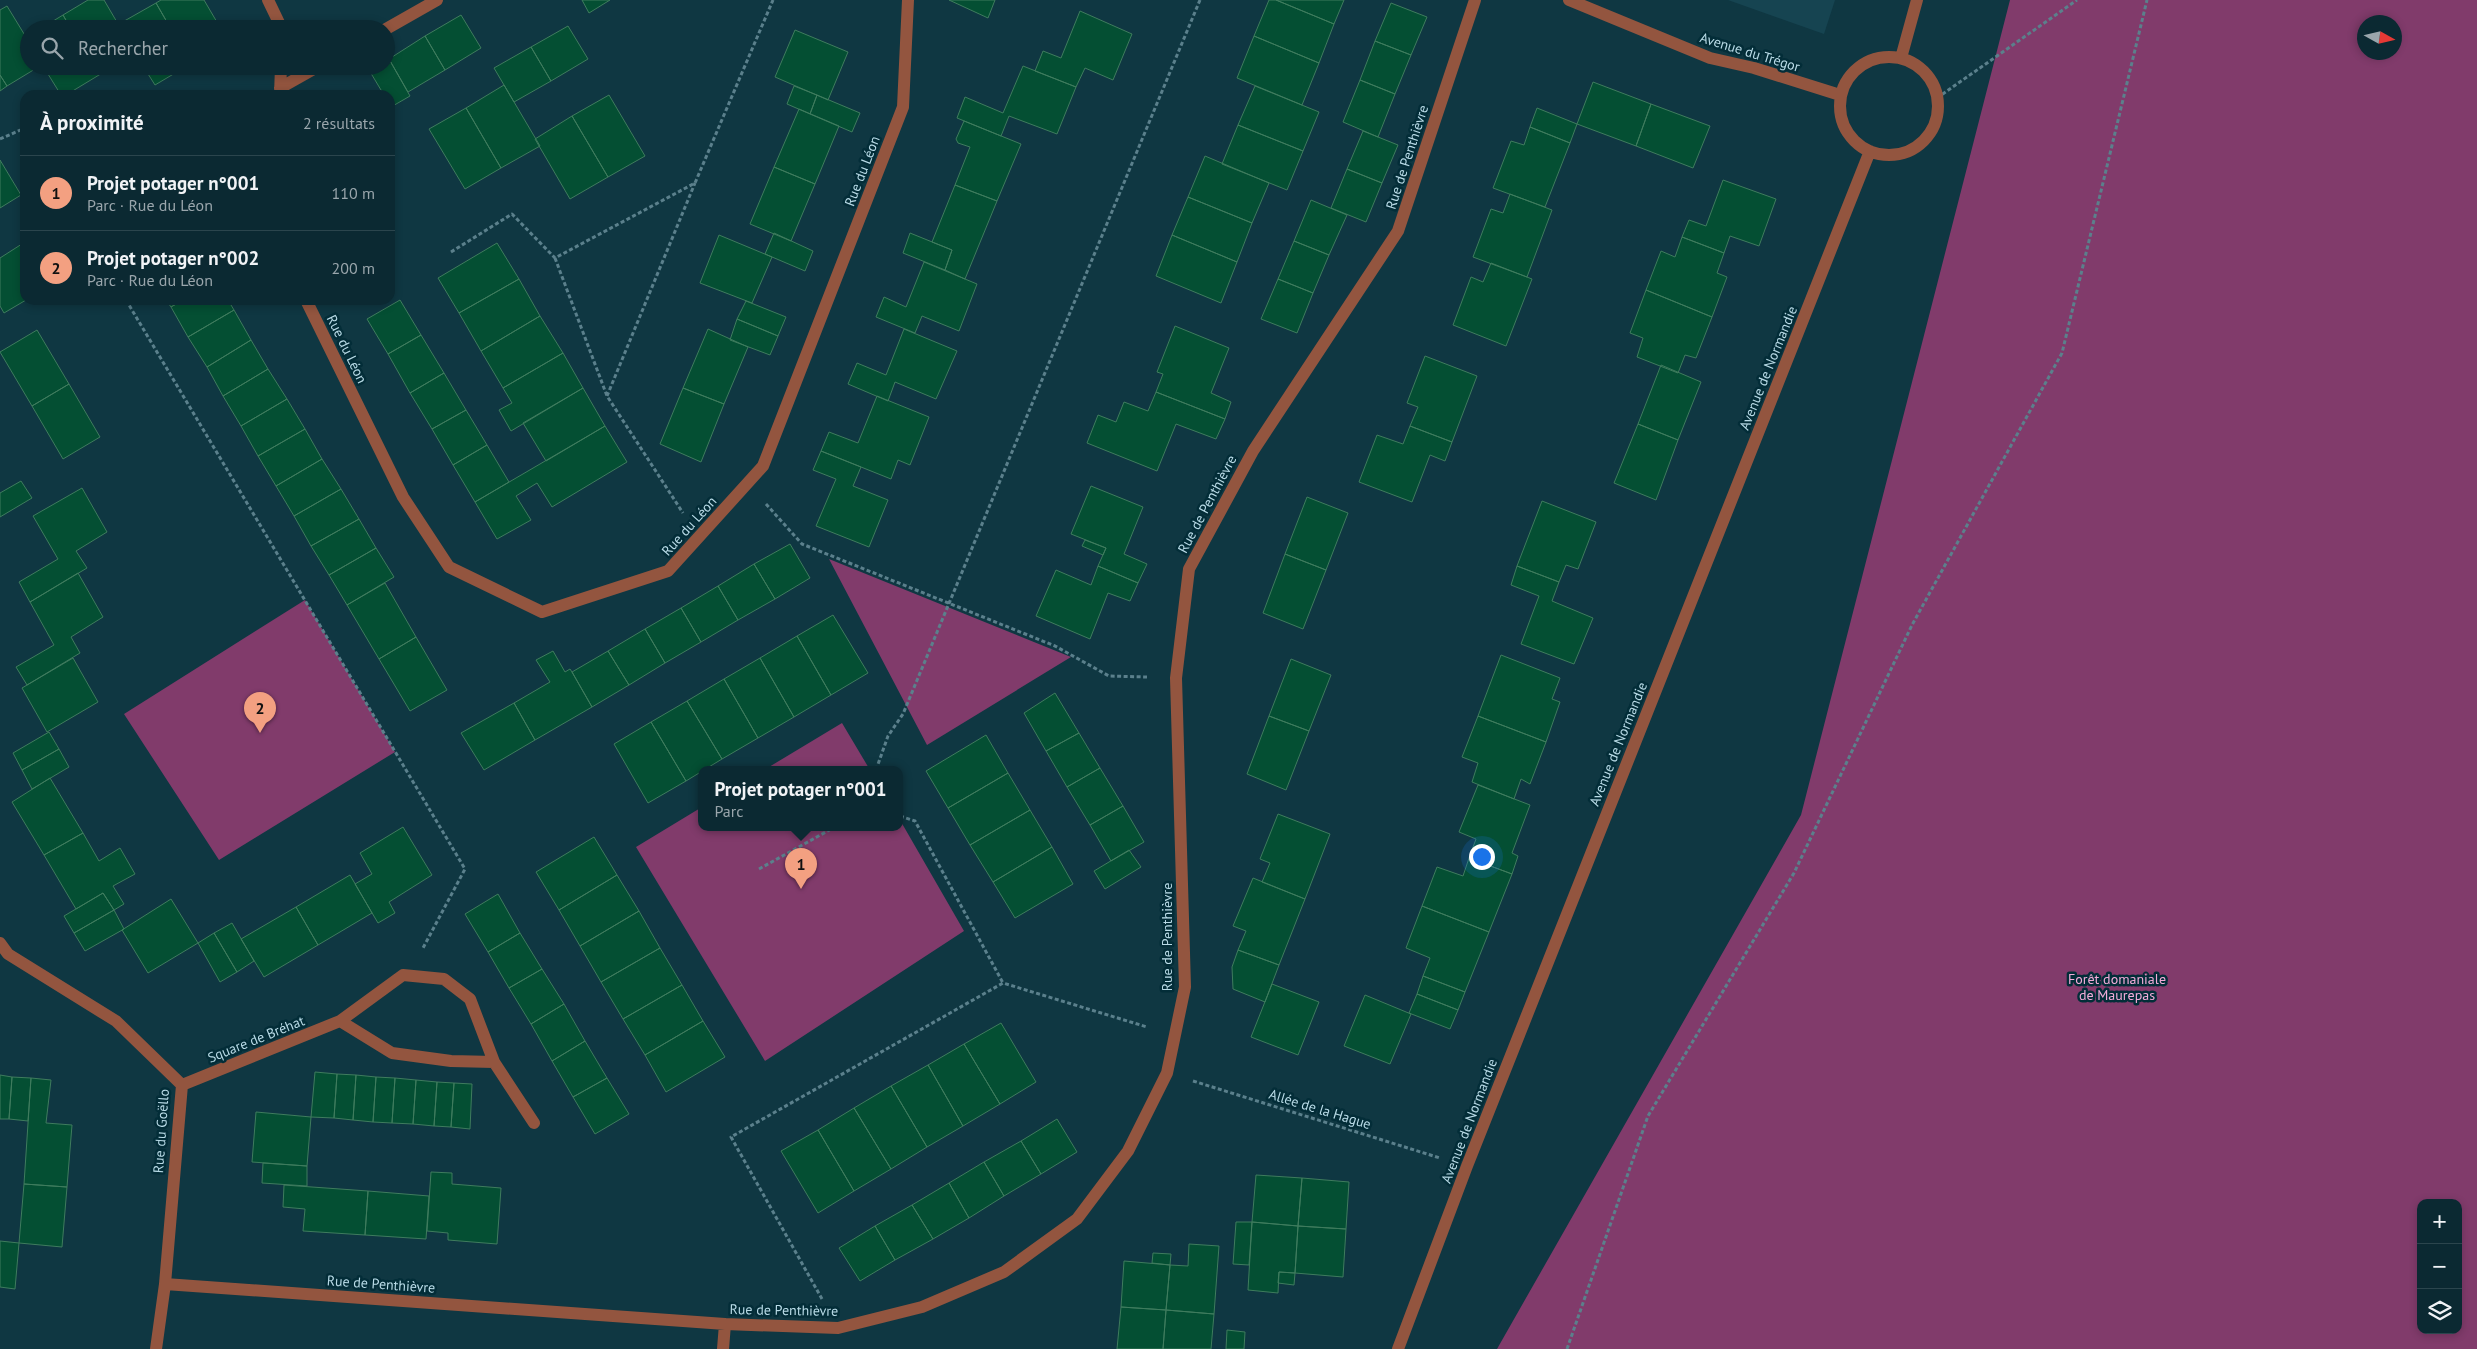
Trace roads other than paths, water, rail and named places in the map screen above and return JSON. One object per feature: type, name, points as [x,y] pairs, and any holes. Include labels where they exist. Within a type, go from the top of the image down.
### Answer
[{"type":"street","points":[[268,0],[278,20]]},
{"type":"street","points":[[395,24],[437,0]]},
{"type":"street","name":"Rue du Léon","points":[[308,305],[403,497],[450,567],[542,612],[668,572],[763,466],[903,108],[908,0]]},
{"type":"street","name":"Rue de Penthièvre","points":[[165,1284],[725,1324],[838,1328],[922,1307],[1004,1272],[1076,1219],[1128,1151],[1167,1073],[1185,987],[1176,678],[1189,569],[1253,451],[1398,231],[1475,0]]},
{"type":"street","name":"Avenue du Trégor","points":[[1569,0],[1710,58],[1754,68],[1840,95]]},
{"type":"street","points":[[1901,58],[1917,0]]},
{"type":"street","points":[[1886,57],[1901,58],[1914,64],[1925,73],[1933,85],[1937,98],[1937,113],[1933,127],[1924,140],[1913,149],[1899,154],[1884,155],[1870,152],[1858,145],[1848,134],[1842,122],[1839,108],[1840,95],[1847,80],[1857,68],[1871,60],[1886,57]]},
{"type":"street","points":[[280,90],[281,75]]},
{"type":"street","points":[[283,90],[306,75]]},
{"type":"street","name":"Avenue de Normandie","points":[[1397,1348],[1467,1166],[1870,152]]},
{"type":"street","name":"Rue du Goëllo","points":[[0,943],[8,954],[116,1021],[182,1086],[165,1284],[156,1349]]},
{"type":"street","name":"Square de Bréhat","points":[[182,1086],[340,1021],[403,975],[444,979],[470,999],[494,1062],[534,1123]]},
{"type":"street","points":[[340,1021],[392,1053],[450,1061],[494,1062]]},
{"type":"street","points":[[723,1349],[725,1324]]},
{"type":"place","name":"Projet potager n°002","points":[[260,733]]},
{"type":"place","name":"Projet potager n°001","points":[[801,889]]},
{"type":"park label","name":"Forêt domaniale de Maurepas","points":[[2117,988]]}]
